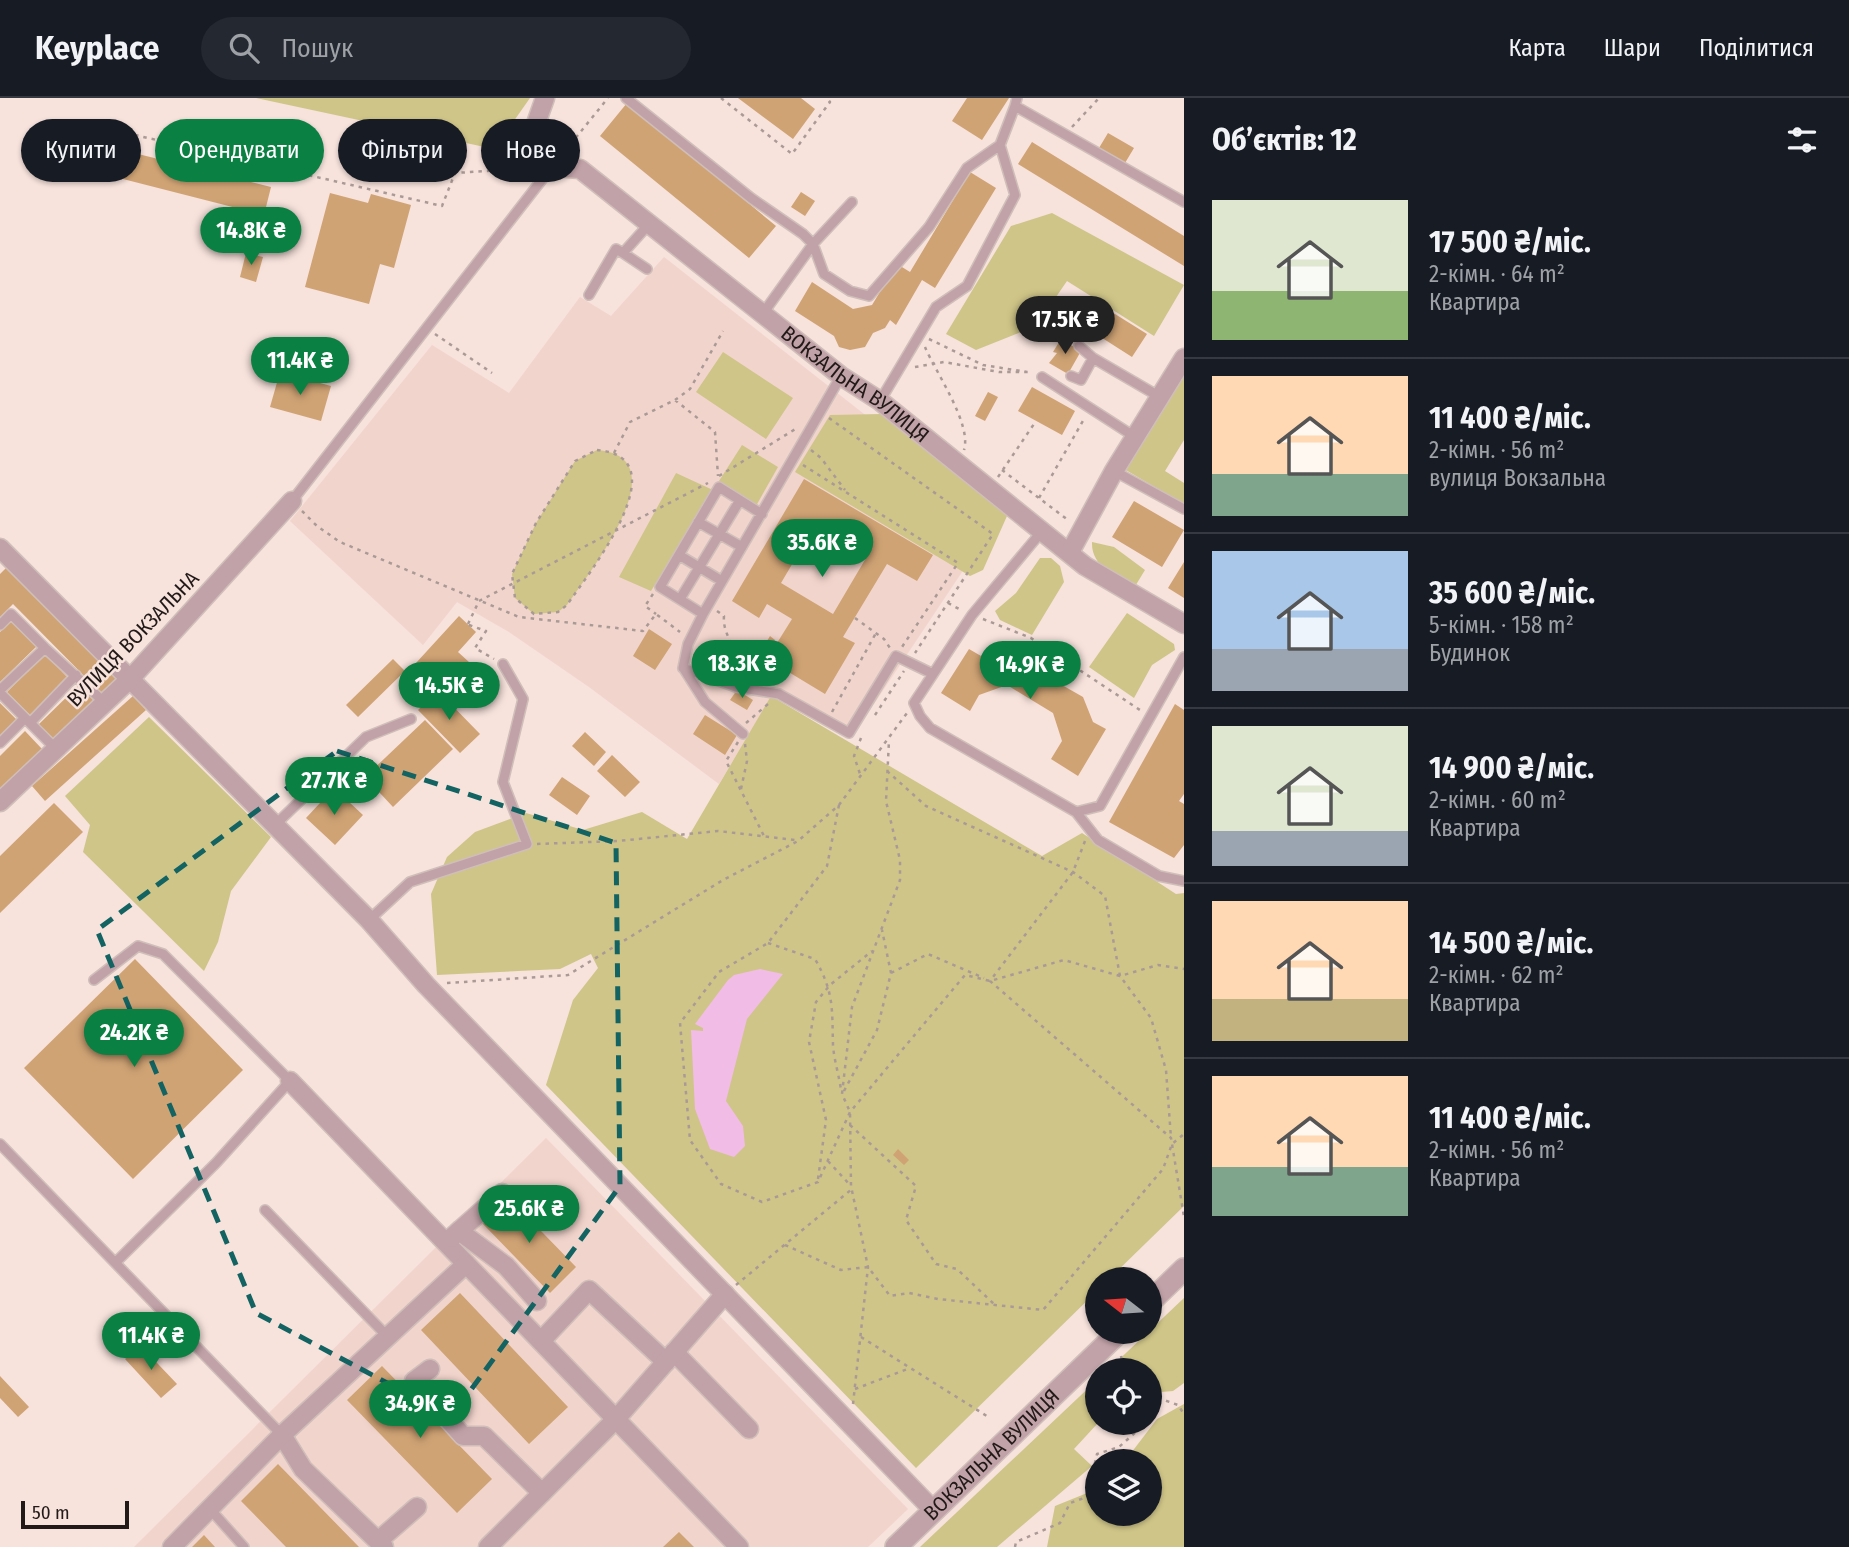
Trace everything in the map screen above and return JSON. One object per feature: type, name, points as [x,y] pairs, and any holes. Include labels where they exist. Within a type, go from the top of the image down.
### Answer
[{"type":"street","points":[[538,119],[545,98]]},
{"type":"street","name":"ВОКЗАЛЬНА ВУЛИЦЯ","points":[[580,169],[651,222],[841,376],[880,401],[1086,566],[1184,624]]},
{"type":"street","points":[[1070,552],[1114,471],[1184,358]]},
{"type":"street","name":"ВУЛИЦЯ ВОКЗАЛЬНА","points":[[0,802],[131,678],[292,501]]},
{"type":"street","points":[[0,548],[369,920],[426,985],[934,1510]]},
{"type":"street","points":[[290,1080],[452,1237],[506,1266],[537,1301]]},
{"type":"street","points":[[452,1237],[502,1193]]},
{"type":"street","points":[[452,1237],[466,1264],[739,1547]]},
{"type":"street","points":[[172,1547],[282,1435],[466,1264]]},
{"type":"street","points":[[1162,1290],[1184,1269]]},
{"type":"street","points":[[541,1341],[589,1290],[670,1357],[749,1429]]},
{"type":"street","points":[[488,1547],[616,1419],[725,1294]]},
{"type":"street","name":"ВОКЗАЛЬНА ВУЛИЦЯ","points":[[896,1547],[1107,1344]]},
{"type":"street","points":[[430,1369],[414,1381],[463,1436],[484,1436],[542,1493]]},
{"type":"street","points":[[282,1435],[303,1469],[381,1544],[417,1507]]},
{"type":"lane","points":[[626,98],[813,244],[824,274],[850,290],[869,296],[929,226],[967,168],[1000,145],[1016,102],[1064,134],[1184,202]]},
{"type":"lane","points":[[880,401],[936,307],[967,286],[1015,195],[1000,145]]},
{"type":"lane","points":[[292,501],[540,182]]},
{"type":"lane","points":[[764,312],[813,244],[852,202]]},
{"type":"lane","points":[[623,253],[651,222]]},
{"type":"lane","points":[[589,295],[616,248],[647,269]]},
{"type":"lane","points":[[1079,346],[1093,358],[1160,397]]},
{"type":"lane","points":[[1071,376],[1081,380],[1093,358]]},
{"type":"lane","points":[[741,732],[705,702],[684,668],[690,639],[841,376]]},
{"type":"lane","points":[[1042,377],[1135,437]]},
{"type":"lane","points":[[1114,471],[1184,509]]},
{"type":"lane","points":[[705,610],[660,587],[698,522],[719,487],[762,514]]},
{"type":"lane","points":[[680,599],[740,500]]},
{"type":"lane","points":[[698,522],[742,547]]},
{"type":"lane","points":[[1043,530],[972,615],[931,673],[914,703],[930,728],[1076,812],[1091,827],[1098,840],[1159,876],[1184,881]]},
{"type":"lane","points":[[679,555],[722,581]]},
{"type":"lane","points":[[0,625],[11,614],[105,703]]},
{"type":"lane","points":[[45,648],[0,692],[56,749]]},
{"type":"lane","points":[[684,668],[736,687],[779,694],[849,733],[896,656],[931,673]]},
{"type":"lane","points":[[1076,812],[1100,806],[1150,717],[1180,675],[1184,657]]},
{"type":"lane","points":[[369,920],[410,882],[527,844],[503,782],[523,699],[503,664]]},
{"type":"lane","points":[[0,743],[76,675]]},
{"type":"lane","points":[[275,825],[366,737],[411,719]]},
{"type":"lane","points":[[94,980],[138,946],[163,954],[290,1080],[216,1163],[116,1262]]},
{"type":"lane","points":[[0,1144],[282,1435]]},
{"type":"lane","points":[[265,1210],[388,1337]]},
{"type":"lane","points":[[210,1509],[244,1547]]},
{"type":"path","points":[[580,132],[608,98]]},
{"type":"path","points":[[721,98],[792,154],[830,102],[827,98]]},
{"type":"path","points":[[1064,134],[1099,98]]},
{"type":"path","points":[[141,136],[442,206],[455,173],[481,171]]},
{"type":"path","points":[[426,328],[492,373]]},
{"type":"path","points":[[614,453],[630,422],[675,400],[690,389],[723,331]]},
{"type":"path","points":[[899,369],[944,362],[999,372],[1029,372],[983,365],[919,335]]},
{"type":"path","points":[[919,335],[962,421],[967,441],[959,464]]},
{"type":"path","points":[[675,400],[715,432],[718,476]]},
{"type":"path","points":[[1039,498],[1090,409]]},
{"type":"path","points":[[503,664],[475,648],[486,631],[468,624],[479,601],[718,476],[821,413],[993,534],[875,715]]},
{"type":"path","points":[[990,488],[1036,421]]},
{"type":"path","points":[[803,444],[821,458],[846,493]]},
{"type":"path","points":[[597,450],[614,453],[628,465],[633,489],[629,504],[615,532],[568,605],[558,612],[534,614],[523,608],[515,598],[511,585],[517,559],[536,523],[575,461],[597,450]]},
{"type":"path","points":[[794,459],[958,563],[896,656],[876,633],[855,618]]},
{"type":"path","points":[[1002,470],[1068,520]]},
{"type":"path","points":[[292,501],[317,526],[340,542],[519,617],[643,631],[656,614]]},
{"type":"path","points":[[660,587],[645,606],[690,639]]},
{"type":"path","points":[[948,603],[1031,638],[1150,717]]},
{"type":"path","points":[[705,610],[724,616],[723,626],[736,648],[740,663],[736,687]]},
{"type":"path","points":[[827,721],[876,633]]},
{"type":"path","points":[[764,836],[726,761],[741,732],[779,694]]},
{"type":"path","points":[[426,985],[568,975],[723,880],[798,841],[839,805],[914,703]]},
{"type":"path","points":[[741,732],[747,761],[741,789]]},
{"type":"path","points":[[861,737],[854,756],[861,777]]},
{"type":"path","points":[[842,1094],[852,1007],[900,880],[900,860],[886,801],[889,740]]},
{"type":"path","points":[[887,771],[926,806],[1073,872],[1105,896],[1120,976],[1151,1018],[1166,1070],[1171,1138],[1184,1217]]},
{"type":"path","points":[[839,805],[827,866],[768,943],[719,972],[680,1023],[690,1140],[721,1184],[762,1202],[818,1182],[850,1112],[965,975],[990,981],[1064,960],[1120,976],[1158,965],[1184,969]]},
{"type":"path","points":[[990,981],[1073,872],[1091,827]]},
{"type":"path","points":[[527,844],[618,841],[718,831],[798,841]]},
{"type":"path","points":[[842,1094],[877,1030],[891,973],[882,928]]},
{"type":"path","points":[[768,943],[815,958],[830,985],[835,1015],[833,1047],[842,1094],[850,1112],[851,1188],[868,1267],[852,1425]]},
{"type":"path","points":[[818,1182],[826,1121],[809,1042],[816,1002],[830,985],[873,950]]},
{"type":"path","points":[[891,973],[928,954],[990,981],[1171,1138]]},
{"type":"path","points":[[850,1125],[916,1185],[906,1220],[936,1264],[957,1269],[995,1306]]},
{"type":"path","points":[[868,1267],[890,1296],[909,1293],[1043,1310],[1163,1169],[1172,1144],[1184,1134]]},
{"type":"path","points":[[880,1153],[884,1148]]},
{"type":"path","points":[[828,1161],[851,1188]]},
{"type":"path","points":[[725,1294],[851,1188]]},
{"type":"path","points":[[785,1245],[841,1269],[868,1267]]},
{"type":"path","points":[[861,1337],[990,1418]]},
{"type":"path","points":[[855,1390],[910,1368]]},
{"type":"path","points":[[1162,1399],[1178,1405],[1184,1414]]},
{"type":"path","points":[[1015,1547],[1016,1542],[1035,1531],[1060,1523],[1070,1503],[1087,1497],[1097,1454],[1119,1447],[1132,1435]]},
{"type":"highlighted area","points":[[337,751],[616,843],[620,1186],[451,1417],[256,1313],[97,930]]},
{"type":"shaded area","points":[[256,98],[530,98],[515,119],[481,119],[481,146],[467,143],[467,119],[354,119]]},
{"type":"shaded area","points":[[1052,213],[1184,285],[1154,336],[1067,281],[1036,326],[976,350],[946,334],[1011,226]]},
{"type":"shaded area","points":[[664,257],[1003,523],[980,545],[852,737],[771,697],[719,784],[589,687],[509,632],[457,602],[423,645],[290,521],[432,345],[509,393],[580,297],[611,316]]},
{"type":"shaded area","points":[[723,352],[793,398],[766,439],[696,392]]},
{"type":"shaded area","points":[[1184,375],[1184,440],[1165,471],[1184,483],[1184,504],[1124,469]]},
{"type":"shaded area","points":[[882,414],[1007,516],[983,570],[970,576],[795,472],[830,415]]},
{"type":"shaded area","points":[[742,445],[778,467],[756,506],[719,481]]},
{"type":"shaded area","points":[[597,450],[621,457],[631,473],[630,494],[622,518],[567,605],[558,612],[534,614],[515,598],[512,574],[536,523],[575,461]]},
{"type":"shaded area","points":[[676,473],[713,490],[651,591],[619,577]]},
{"type":"shaded area","points":[[1092,542],[1114,547],[1145,570],[1134,588],[1100,564]]},
{"type":"shaded area","points":[[1040,558],[1051,558],[1060,566],[1064,582],[1032,635],[1000,620],[995,611],[1016,593]]},
{"type":"shaded area","points":[[1127,613],[1174,644],[1175,650],[1152,665],[1134,698],[1089,667]]},
{"type":"shaded area","points":[[771,696],[1042,856],[1082,833],[1176,894],[1184,893],[1184,1206],[1121,1267],[1085,1267],[1085,1303],[916,1468],[546,1085],[573,1000],[598,968],[591,954],[560,969],[437,975],[431,894],[447,857],[475,832],[526,813],[583,830],[642,812],[687,839]]},
{"type":"shaded area","points":[[149,717],[271,837],[231,891],[218,942],[204,971],[83,852],[90,825],[65,796]]},
{"type":"shaded area","points":[[760,969],[783,974],[747,1019],[726,1101],[743,1126],[745,1146],[734,1157],[710,1149],[695,1109],[691,1030],[703,1031],[703,1028],[695,1024],[728,980],[734,975]]},
{"type":"shaded area","points":[[546,1138],[908,1509],[868,1547],[134,1547]]},
{"type":"shaded area","points":[[1184,1298],[1184,1383],[1173,1391],[1162,1392],[1162,1358],[1121,1358],[1135,1344],[1162,1344],[1162,1319]]},
{"type":"shaded area","points":[[1085,1391],[1087,1435],[1074,1449],[1085,1459],[1085,1472],[997,1547],[920,1547]]},
{"type":"shaded area","points":[[1184,1404],[1184,1547],[1047,1547],[1055,1506],[1085,1494],[1085,1526],[1162,1526],[1162,1449],[1134,1449],[1145,1435],[1162,1435],[1162,1416]]},
{"type":"building","points":[[738,98],[801,98],[815,109],[793,139]]},
{"type":"building","points":[[967,98],[1009,98],[982,140],[952,121]]},
{"type":"building","points":[[627,103],[776,226],[749,258],[600,136]]},
{"type":"building","points":[[1108,133],[1134,148],[1125,163],[1099,148]]},
{"type":"building","points":[[1032,142],[1184,236],[1184,266],[1018,164]]},
{"type":"building","points":[[141,155],[155,158],[155,182],[251,182],[271,187],[264,215],[135,182],[141,182]]},
{"type":"building","points":[[970,172],[996,188],[935,288],[922,280],[896,325],[890,320],[885,328],[873,333],[865,347],[850,350],[839,347],[834,336],[795,311],[812,282],[853,309],[872,305],[897,264],[910,272]]},
{"type":"building","points":[[801,192],[815,201],[805,216],[791,207]]},
{"type":"building","points":[[330,193],[368,203],[371,194],[411,205],[394,268],[380,264],[369,304],[305,287]]},
{"type":"building","points":[[246,253],[263,257],[256,282],[240,277]]},
{"type":"building","points":[[1099,304],[1147,334],[1132,357],[1085,327]]},
{"type":"building","points":[[1061,339],[1081,351],[1068,374],[1049,363],[1057,353],[1053,352]]},
{"type":"building","points":[[280,372],[331,386],[321,421],[270,407]]},
{"type":"building","points":[[1032,387],[1075,411],[1062,435],[1018,411]]},
{"type":"building","points":[[988,392],[998,397],[985,421],[975,416]]},
{"type":"building","points":[[804,479],[933,555],[917,581],[887,564],[843,637],[855,643],[825,694],[767,659],[792,619],[767,604],[759,618],[732,601]],"holes":[[[817,522],[869,553],[833,614],[781,583]]]},
{"type":"building","points":[[1134,501],[1184,530],[1162,567],[1112,537]]},
{"type":"building","points":[[1184,562],[1184,598],[1168,588]]},
{"type":"building","points":[[9,565],[119,678],[102,694],[13,604],[0,617],[0,574]]},
{"type":"building","points":[[459,616],[476,632],[458,652],[481,673],[455,700],[416,663]]},
{"type":"building","points":[[12,620],[37,646],[0,682],[0,632]]},
{"type":"building","points":[[649,629],[672,644],[655,670],[633,656]]},
{"type":"building","points":[[770,636],[775,640],[762,662],[774,670],[767,680],[750,669]]},
{"type":"building","points":[[969,649],[981,656],[1004,652],[1083,697],[1093,722],[1106,729],[1078,776],[1051,759],[1062,741],[1053,713],[1007,685],[979,695],[970,711],[941,693]]},
{"type":"building","points":[[45,654],[69,679],[31,716],[7,692]]},
{"type":"building","points":[[393,659],[405,671],[358,717],[346,705]]},
{"type":"building","points":[[79,685],[94,701],[53,741],[38,725]]},
{"type":"building","points":[[737,690],[753,700],[747,710],[730,700]]},
{"type":"building","points":[[438,691],[480,734],[460,753],[418,710]]},
{"type":"building","points":[[133,696],[146,710],[45,801],[32,786]]},
{"type":"building","points":[[0,703],[17,720],[0,737]]},
{"type":"building","points":[[1175,704],[1184,710],[1184,794],[1179,801],[1184,804],[1184,845],[1174,858],[1109,822]]},
{"type":"building","points":[[705,715],[737,735],[725,755],[693,734]]},
{"type":"building","points":[[425,720],[453,749],[393,807],[365,777]]},
{"type":"building","points":[[25,731],[42,749],[0,790],[0,756]]},
{"type":"building","points":[[585,732],[606,752],[594,766],[572,746]]},
{"type":"building","points":[[612,755],[640,782],[625,797],[597,771]]},
{"type":"building","points":[[562,777],[590,796],[577,815],[549,795]]},
{"type":"building","points":[[334,788],[363,815],[335,845],[306,818]]},
{"type":"building","points":[[54,803],[83,832],[0,913],[0,856]]},
{"type":"building","points":[[135,959],[243,1070],[133,1179],[24,1068]]},
{"type":"building","points":[[898,1149],[909,1160],[904,1165],[893,1155]]},
{"type":"building","points":[[508,1197],[576,1267],[550,1293],[482,1223]]},
{"type":"building","points":[[460,1293],[568,1407],[529,1444],[421,1330]]},
{"type":"building","points":[[140,1345],[177,1384],[161,1398],[125,1359]]},
{"type":"building","points":[[382,1366],[492,1479],[457,1513],[347,1400]]},
{"type":"building","points":[[0,1376],[29,1407],[18,1417],[0,1398]]},
{"type":"building","points":[[278,1464],[359,1547],[286,1547],[241,1501]]},
{"type":"building","points":[[679,1532],[694,1547],[663,1547]]},
{"type":"building","points":[[204,1535],[215,1547],[192,1547]]}]
